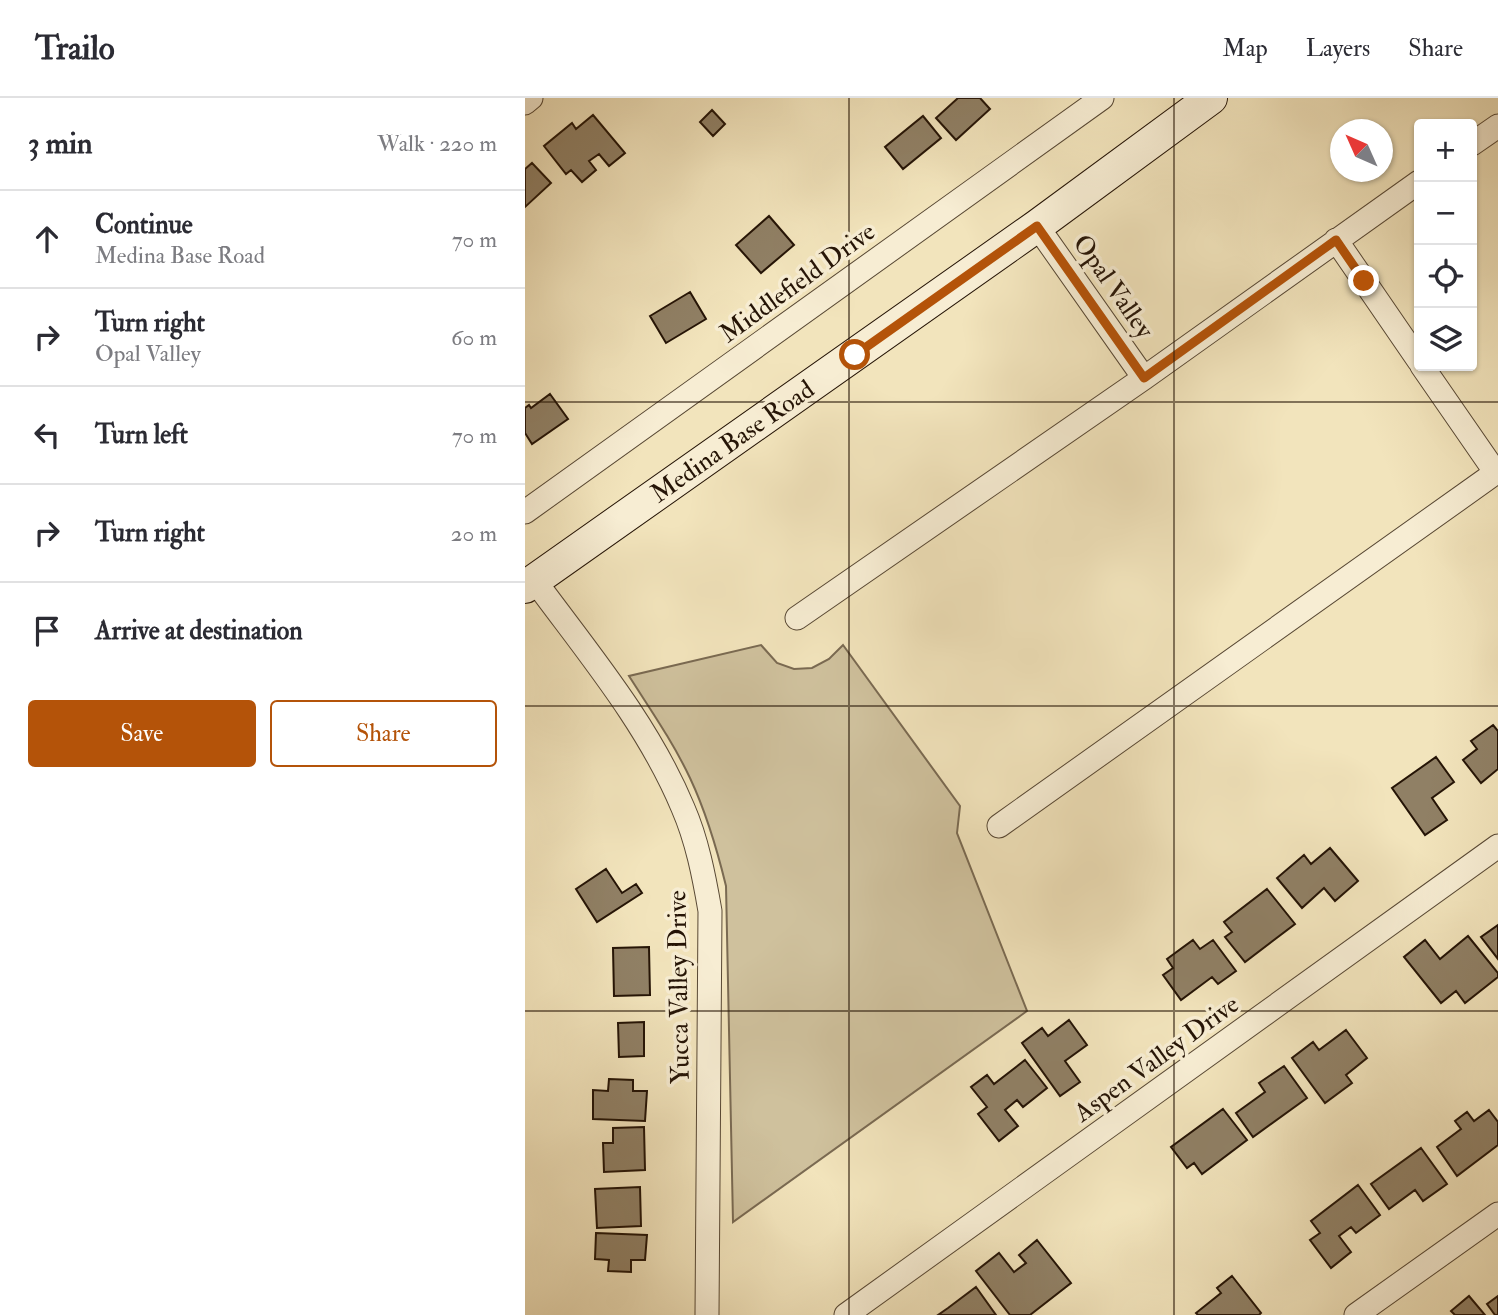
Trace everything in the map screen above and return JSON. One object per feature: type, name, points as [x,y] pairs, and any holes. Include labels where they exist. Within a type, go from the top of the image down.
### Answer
[{"type":"street","points":[[525,103],[531,98]]},
{"type":"street","name":"Middlefield Drive","points":[[525,512],[1103,98]]},
{"type":"street","name":"Medina Base Road","points":[[530,584],[1037,226],[1211,98]]},
{"type":"street","points":[[1477,141],[1498,126]]},
{"type":"street","points":[[797,618],[1144,378],[1414,185]]},
{"type":"street","name":"Opal Valley","points":[[1037,226],[1144,378]]},
{"type":"street","points":[[1336,240],[1414,354]]},
{"type":"street","points":[[999,826],[1497,472],[1426,371]]},
{"type":"street","name":"Yucca Valley Drive","points":[[530,584],[628,707],[660,758],[684,810],[702,866],[710,911],[707,1315]]},
{"type":"street","name":"Aspen Valley Drive","points":[[846,1315],[1498,846]]},
{"type":"street","points":[[1356,1315],[1498,1213]]},
{"type":"shaded area","points":[[761,645],[777,663],[794,669],[812,668],[829,659],[843,645],[960,806],[957,833],[1027,1011],[733,1222],[726,886],[711,831],[690,778],[629,676]]},
{"type":"building","points":[[958,98],[980,98],[990,109],[956,140],[936,118]]},
{"type":"building","points":[[712,110],[725,124],[713,136],[700,122]]},
{"type":"building","points":[[593,115],[625,153],[609,166],[599,154],[589,161],[596,170],[582,182],[571,170],[566,174],[544,146],[572,123],[576,129]]},
{"type":"building","points":[[923,116],[941,138],[903,169],[885,147]]},
{"type":"building","points":[[532,163],[551,183],[525,207],[525,169]]},
{"type":"building","points":[[769,216],[794,245],[761,273],[736,245]]},
{"type":"building","points":[[690,292],[706,319],[666,343],[650,316]]},
{"type":"building","points":[[550,394],[568,419],[532,444],[525,433],[525,408],[529,405],[531,408]]},
{"type":"building","points":[[1493,725],[1498,731],[1498,769],[1481,783],[1463,760],[1477,749],[1471,741]]},
{"type":"building","points":[[1436,757],[1454,782],[1432,798],[1447,820],[1425,835],[1392,788]]},
{"type":"building","points":[[1330,848],[1358,881],[1335,901],[1324,888],[1302,908],[1277,878],[1304,855],[1311,864]]},
{"type":"building","points":[[606,869],[622,893],[636,884],[642,893],[597,922],[576,889]]},
{"type":"building","points":[[1267,889],[1295,924],[1245,962],[1225,937],[1232,932],[1224,922]]},
{"type":"building","points":[[1498,925],[1498,959],[1481,937]]},
{"type":"building","points":[[1468,936],[1498,973],[1498,977],[1465,1003],[1456,991],[1441,1003],[1404,957],[1425,940],[1440,959]]},
{"type":"building","points":[[1193,940],[1200,949],[1213,940],[1236,971],[1218,984],[1212,977],[1181,1000],[1163,975],[1173,968],[1167,959]]},
{"type":"building","points":[[649,947],[650,995],[614,996],[613,948]]},
{"type":"building","points":[[1069,1020],[1087,1045],[1065,1061],[1080,1082],[1060,1096],[1022,1043],[1042,1028],[1048,1036]]},
{"type":"building","points":[[644,1022],[644,1056],[619,1057],[618,1023]]},
{"type":"building","points":[[1346,1030],[1367,1058],[1346,1075],[1352,1083],[1325,1103],[1292,1058],[1313,1042],[1319,1050]]},
{"type":"building","points":[[1025,1060],[1047,1088],[1023,1107],[1017,1100],[1005,1110],[1018,1126],[999,1141],[978,1114],[987,1107],[971,1087],[987,1075],[994,1084]]},
{"type":"building","points":[[1284,1066],[1307,1098],[1253,1137],[1236,1113],[1265,1092],[1259,1083]]},
{"type":"building","points":[[609,1079],[633,1080],[633,1091],[647,1091],[645,1121],[593,1119],[593,1090],[608,1091]]},
{"type":"building","points":[[1223,1109],[1247,1140],[1202,1174],[1194,1163],[1187,1168],[1171,1147]]},
{"type":"building","points":[[1489,1110],[1498,1122],[1498,1145],[1457,1176],[1437,1147],[1461,1129],[1455,1121],[1467,1112],[1474,1121]]},
{"type":"building","points":[[644,1127],[645,1170],[604,1172],[603,1143],[613,1143],[613,1128]]},
{"type":"building","points":[[1421,1148],[1447,1184],[1423,1201],[1415,1190],[1389,1209],[1371,1184]]},
{"type":"building","points":[[1358,1185],[1380,1215],[1356,1233],[1351,1227],[1339,1236],[1351,1252],[1331,1268],[1310,1240],[1320,1233],[1311,1221]]},
{"type":"building","points":[[640,1187],[641,1226],[597,1228],[595,1189]]},
{"type":"building","points":[[596,1233],[647,1235],[645,1260],[631,1260],[631,1272],[608,1271],[609,1260],[595,1259]]},
{"type":"building","points":[[1037,1240],[1071,1283],[1030,1315],[1010,1315],[976,1271],[999,1253],[1014,1272],[1026,1263],[1019,1255]]},
{"type":"building","points":[[1232,1276],[1261,1313],[1198,1315],[1196,1313],[1221,1293],[1217,1288]]},
{"type":"building","points":[[976,1287],[996,1315],[938,1315],[948,1308]]},
{"type":"building","points":[[1469,1296],[1485,1315],[1455,1315],[1451,1311]]},
{"type":"building","points":[[1498,1296],[1498,1315],[1495,1315],[1487,1304]]},
{"type":"route","points":[[855,355],[1037,226],[1144,378],[1336,240],[1364,281]]}]
